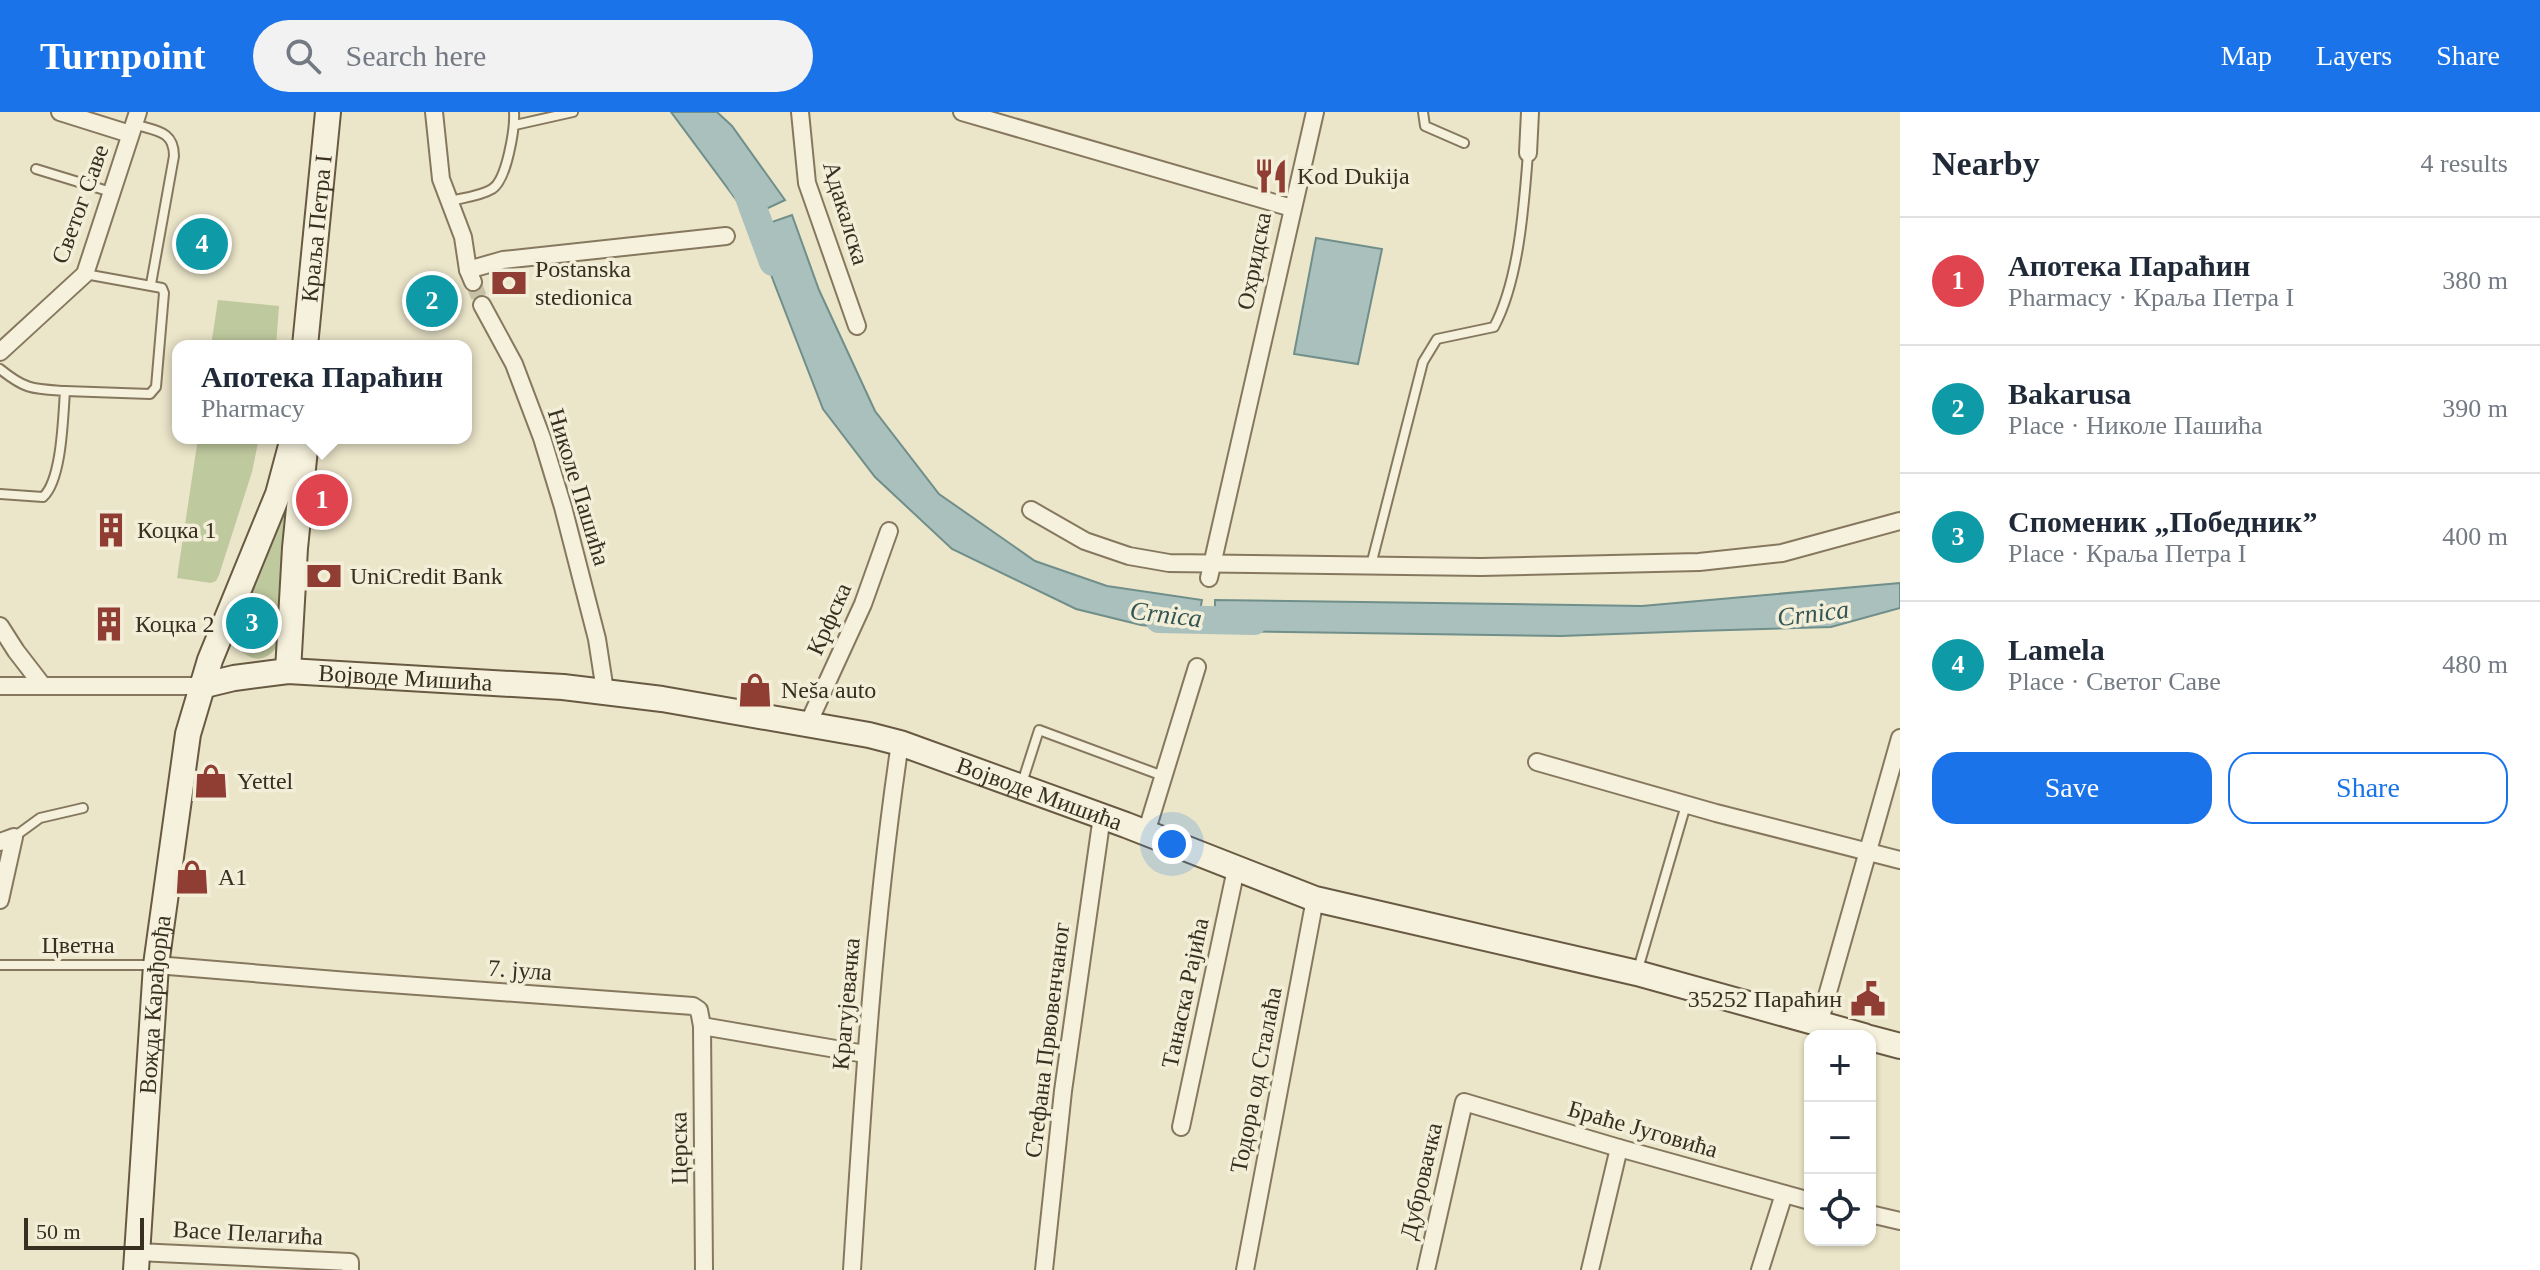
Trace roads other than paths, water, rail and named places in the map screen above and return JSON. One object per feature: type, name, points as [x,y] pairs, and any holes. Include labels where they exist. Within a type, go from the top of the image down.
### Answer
[{"type":"main road","name":"Краља Петра I","points":[[306,340],[328,112]]},
{"type":"main road","points":[[201,686],[216,642],[278,494],[291,444]]},
{"type":"main road","points":[[201,686],[288,671],[295,548],[305,444]]},
{"type":"main road","points":[[231,611],[229,655],[234,678]]},
{"type":"main road","name":"Војводе Мишића","points":[[288,671],[605,691],[808,724],[900,743],[1102,816],[1315,899],[1637,973],[1842,1030]]},
{"type":"main road","name":"Вожда Карађорђа","points":[[137,1261],[156,965],[188,734],[201,686]]},
{"type":"main road","points":[[1876,1040],[1900,1046]]},
{"type":"street","name":"Светог Саве","points":[[0,352],[85,274],[134,124],[60,112]]},
{"type":"street","points":[[434,112],[441,179],[463,237],[470,276],[503,260],[726,236]]},
{"type":"street","name":"Адакалска","points":[[800,112],[807,183],[857,326]]},
{"type":"street","name":"Охридска","points":[[962,112],[1292,208],[1210,570]]},
{"type":"street","points":[[1292,208],[1315,112]]},
{"type":"street","points":[[1528,153],[1530,112]]},
{"type":"street","name":"Николе Пашића","points":[[482,305],[514,364],[542,438],[590,611],[605,691]]},
{"type":"street","points":[[1031,510],[1085,541],[1129,556],[1210,570],[1699,562],[1782,553],[1900,521]]},
{"type":"street","name":"Крфска","points":[[808,724],[863,604],[889,531]]},
{"type":"street","points":[[0,626],[43,686]]},
{"type":"street","points":[[1146,833],[1197,667]]},
{"type":"street","points":[[0,686],[201,686]]},
{"type":"street","points":[[1819,1024],[1900,738]]},
{"type":"street","name":"Крагујевачка","points":[[852,1270],[865,1054],[881,884],[900,743]]},
{"type":"street","points":[[1537,762],[1900,860]]},
{"type":"street","name":"Стефана Првовенчаног","points":[[1044,1270],[1063,1091],[1102,816]]},
{"type":"street","points":[[0,900],[7,839]]},
{"type":"street","name":"Танаска Рајића","points":[[1181,1127],[1236,869]]},
{"type":"street","name":"Тодора од Сталаћа","points":[[1245,1270],[1315,899]]},
{"type":"street","name":"7. јула","points":[[156,965],[693,1006],[699,1010],[702,1026]]},
{"type":"street","points":[[702,1026],[865,1054]]},
{"type":"street","name":"Церска","points":[[702,1026],[704,1270]]},
{"type":"street","name":"Браће Југовића","points":[[1464,1102],[1804,1199]]},
{"type":"street","name":"Дубровачка","points":[[1426,1270],[1464,1102]]},
{"type":"street","points":[[1590,1270],[1619,1148]]},
{"type":"street","points":[[1760,1270],[1784,1194]]},
{"type":"street","points":[[1876,1215],[1900,1221]]},
{"type":"street","name":"Васе Пелагића","points":[[137,1261],[350,1262],[350,1270]]},
{"type":"lane","points":[[449,201],[491,190],[495,186],[501,177],[515,125],[514,112]]},
{"type":"lane","points":[[515,125],[573,112]]},
{"type":"lane","points":[[1423,112],[1425,126],[1464,143]]},
{"type":"lane","points":[[134,124],[167,135],[174,146],[151,284]]},
{"type":"lane","points":[[1371,565],[1423,362],[1437,339],[1494,327],[1503,310],[1523,219],[1528,153]]},
{"type":"lane","points":[[36,169],[111,192]]},
{"type":"lane","points":[[0,369],[28,388],[150,394],[156,387],[162,288],[85,274]]},
{"type":"lane","points":[[0,494],[43,497],[49,492],[56,475],[65,391]]},
{"type":"lane","points":[[1021,787],[1039,730],[1164,776]]},
{"type":"lane","points":[[1637,973],[1686,804]]},
{"type":"lane","points":[[7,839],[40,818],[83,808]]},
{"type":"lane","name":"Цветна","points":[[0,965],[156,965]]},
{"type":"water","points":[[671,112],[717,112],[732,126],[785,200],[749,217]]},
{"type":"water","points":[[792,215],[819,290],[875,411],[939,494],[1035,561],[1107,586],[1202,600],[1196,631],[1141,625],[1076,609],[952,549],[875,477],[823,409],[755,228]]},
{"type":"water","points":[[1316,238],[1382,249],[1358,364],[1294,354]]},
{"type":"water","points":[[1900,583],[1900,608],[1831,627],[1561,636],[1215,631],[1215,600],[1642,606]]},
{"type":"waterway","name":"Crnica","points":[[741,182],[773,262]]},
{"type":"waterway","name":"Crnica","points":[[1159,619],[1254,621]]},
{"type":"tunnel","points":[[473,282],[482,305]]},
{"type":"place","name":"Kod Dukija","points":[[1271,176]]},
{"type":"place","name":"Lamela","points":[[202,244]]},
{"type":"place","name":"Postanska stedionica","points":[[509,283]]},
{"type":"place","name":"Bakarusa","points":[[432,301]]},
{"type":"place","name":"Апотека Параћин","points":[[322,500]]},
{"type":"place","name":"Коцка 1","points":[[111,530]]},
{"type":"place","name":"UniCredit Bank","points":[[324,576]]},
{"type":"place","name":"Споменик „Победник”","points":[[252,623]]},
{"type":"place","name":"Коцка 2","points":[[109,624]]},
{"type":"place","name":"Neša auto","points":[[755,690]]},
{"type":"place","name":"Yettel","points":[[211,781]]},
{"type":"place","name":"A1","points":[[192,877]]},
{"type":"place","name":"35252 Параћин","points":[[1868,999]]}]
